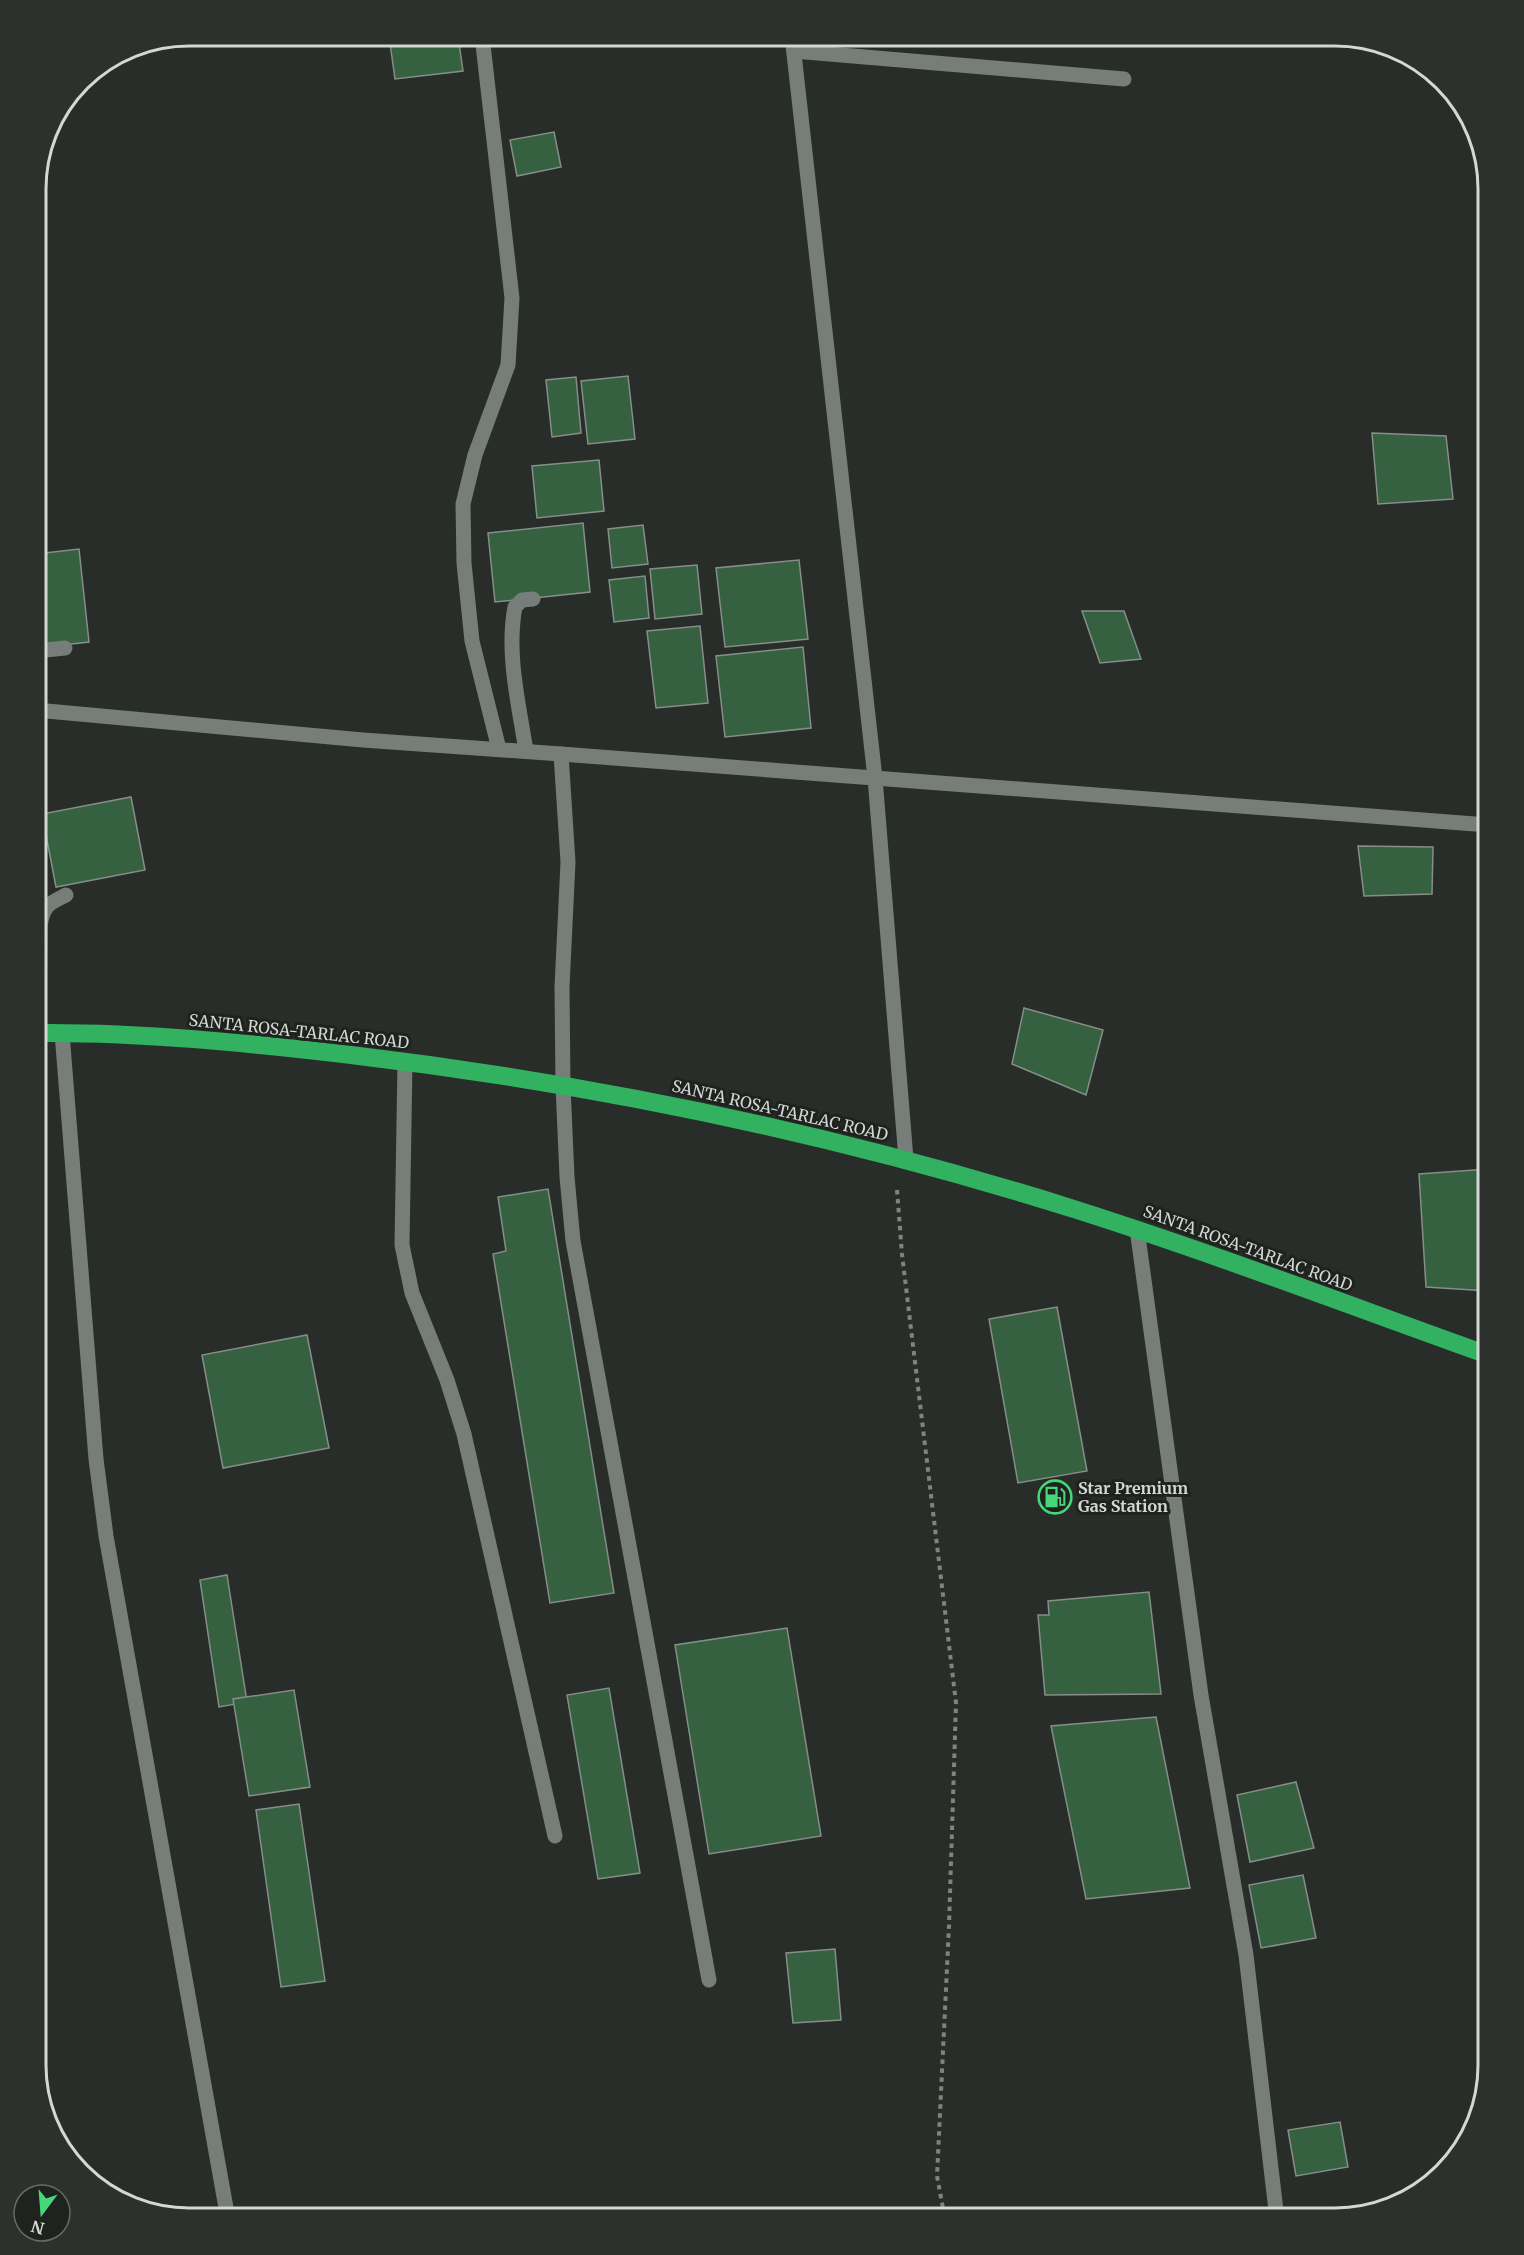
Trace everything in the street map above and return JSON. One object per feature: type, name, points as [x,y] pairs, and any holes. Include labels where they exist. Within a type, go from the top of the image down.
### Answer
[{"type":"highway","name":"SANTA ROSA-TARLAC ROAD","points":[[47,1033],[260,1044],[492,1073],[674,1105],[901,1158],[1137,1229],[1478,1351]]},
{"type":"street","points":[[483,47],[512,298],[511,335],[508,365],[475,455],[463,504],[464,563],[472,641],[499,749]]},
{"type":"street","points":[[793,47],[875,778],[901,1158]]},
{"type":"street","points":[[830,47],[1124,79]]},
{"type":"street","points":[[526,751],[513,654],[512,627],[515,607],[522,600],[533,599]]},
{"type":"street","points":[[47,650],[65,648]]},
{"type":"street","points":[[47,711],[363,740],[1478,824]]},
{"type":"street","points":[[561,754],[568,862],[562,987],[564,1086],[567,1177],[573,1241],[709,1980]]},
{"type":"street","points":[[47,906],[66,895]]},
{"type":"street","points":[[62,1033],[96,1459],[106,1536],[226,2208]]},
{"type":"street","points":[[405,1061],[402,1245],[412,1293],[447,1380],[464,1434],[555,1836]]},
{"type":"street","points":[[1137,1229],[1201,1695],[1246,1955],[1276,2208]]},
{"type":"path","points":[[901,1158],[902,1254],[956,1703],[949,1926],[937,2176],[943,2208]]},
{"type":"building","points":[[391,47],[460,47],[463,71],[395,79]]},
{"type":"building","points":[[554,132],[561,167],[517,176],[510,140]]},
{"type":"building","points":[[628,376],[635,439],[588,444],[581,381]]},
{"type":"building","points":[[576,377],[581,433],[552,437],[546,380]]},
{"type":"building","points":[[1372,433],[1446,436],[1453,499],[1378,504]]},
{"type":"building","points":[[599,460],[604,511],[537,518],[532,466]]},
{"type":"building","points":[[583,523],[590,592],[495,602],[488,533]]},
{"type":"building","points":[[643,525],[648,564],[612,568],[608,529]]},
{"type":"building","points":[[79,549],[89,642],[47,647],[47,553]]},
{"type":"building","points":[[799,560],[808,639],[725,647],[716,568]]},
{"type":"building","points":[[697,565],[702,614],[655,619],[650,569]]},
{"type":"building","points":[[645,576],[649,618],[614,622],[609,580]]},
{"type":"building","points":[[1082,611],[1124,611],[1141,659],[1100,663]]},
{"type":"building","points":[[700,626],[708,703],[656,708],[647,631]]},
{"type":"building","points":[[803,647],[811,728],[725,737],[716,656]]},
{"type":"building","points":[[131,797],[145,870],[56,887],[47,838],[47,813]]},
{"type":"building","points":[[1358,846],[1433,847],[1432,894],[1364,896]]},
{"type":"building","points":[[1024,1008],[1103,1030],[1086,1095],[1012,1064]]},
{"type":"building","points":[[1478,1170],[1478,1290],[1426,1287],[1419,1174]]},
{"type":"building","points":[[548,1189],[614,1593],[550,1603],[493,1254],[506,1251],[498,1197]]},
{"type":"building","points":[[1057,1307],[1087,1471],[1018,1483],[989,1319]]},
{"type":"building","points":[[307,1335],[329,1448],[223,1468],[202,1355]]},
{"type":"building","points":[[227,1575],[247,1702],[219,1707],[200,1580]]},
{"type":"building","points":[[1149,1592],[1161,1694],[1045,1695],[1038,1615],[1049,1615],[1048,1601]]},
{"type":"building","points":[[787,1628],[821,1836],[709,1854],[675,1645]]},
{"type":"building","points":[[609,1688],[640,1873],[598,1879],[567,1695]]},
{"type":"building","points":[[294,1690],[310,1787],[249,1796],[233,1699]]},
{"type":"building","points":[[1156,1717],[1190,1888],[1086,1899],[1051,1726]]},
{"type":"building","points":[[1296,1782],[1314,1848],[1250,1862],[1237,1795]]},
{"type":"building","points":[[299,1804],[325,1981],[281,1987],[256,1810]]},
{"type":"building","points":[[1303,1875],[1316,1938],[1261,1948],[1249,1885]]},
{"type":"building","points":[[835,1949],[841,2020],[793,2023],[786,1953]]},
{"type":"building","points":[[1340,2122],[1348,2167],[1296,2176],[1288,2130]]},
{"type":"place","name":"Star Premium Gas Station","points":[[1055,1497]]}]
